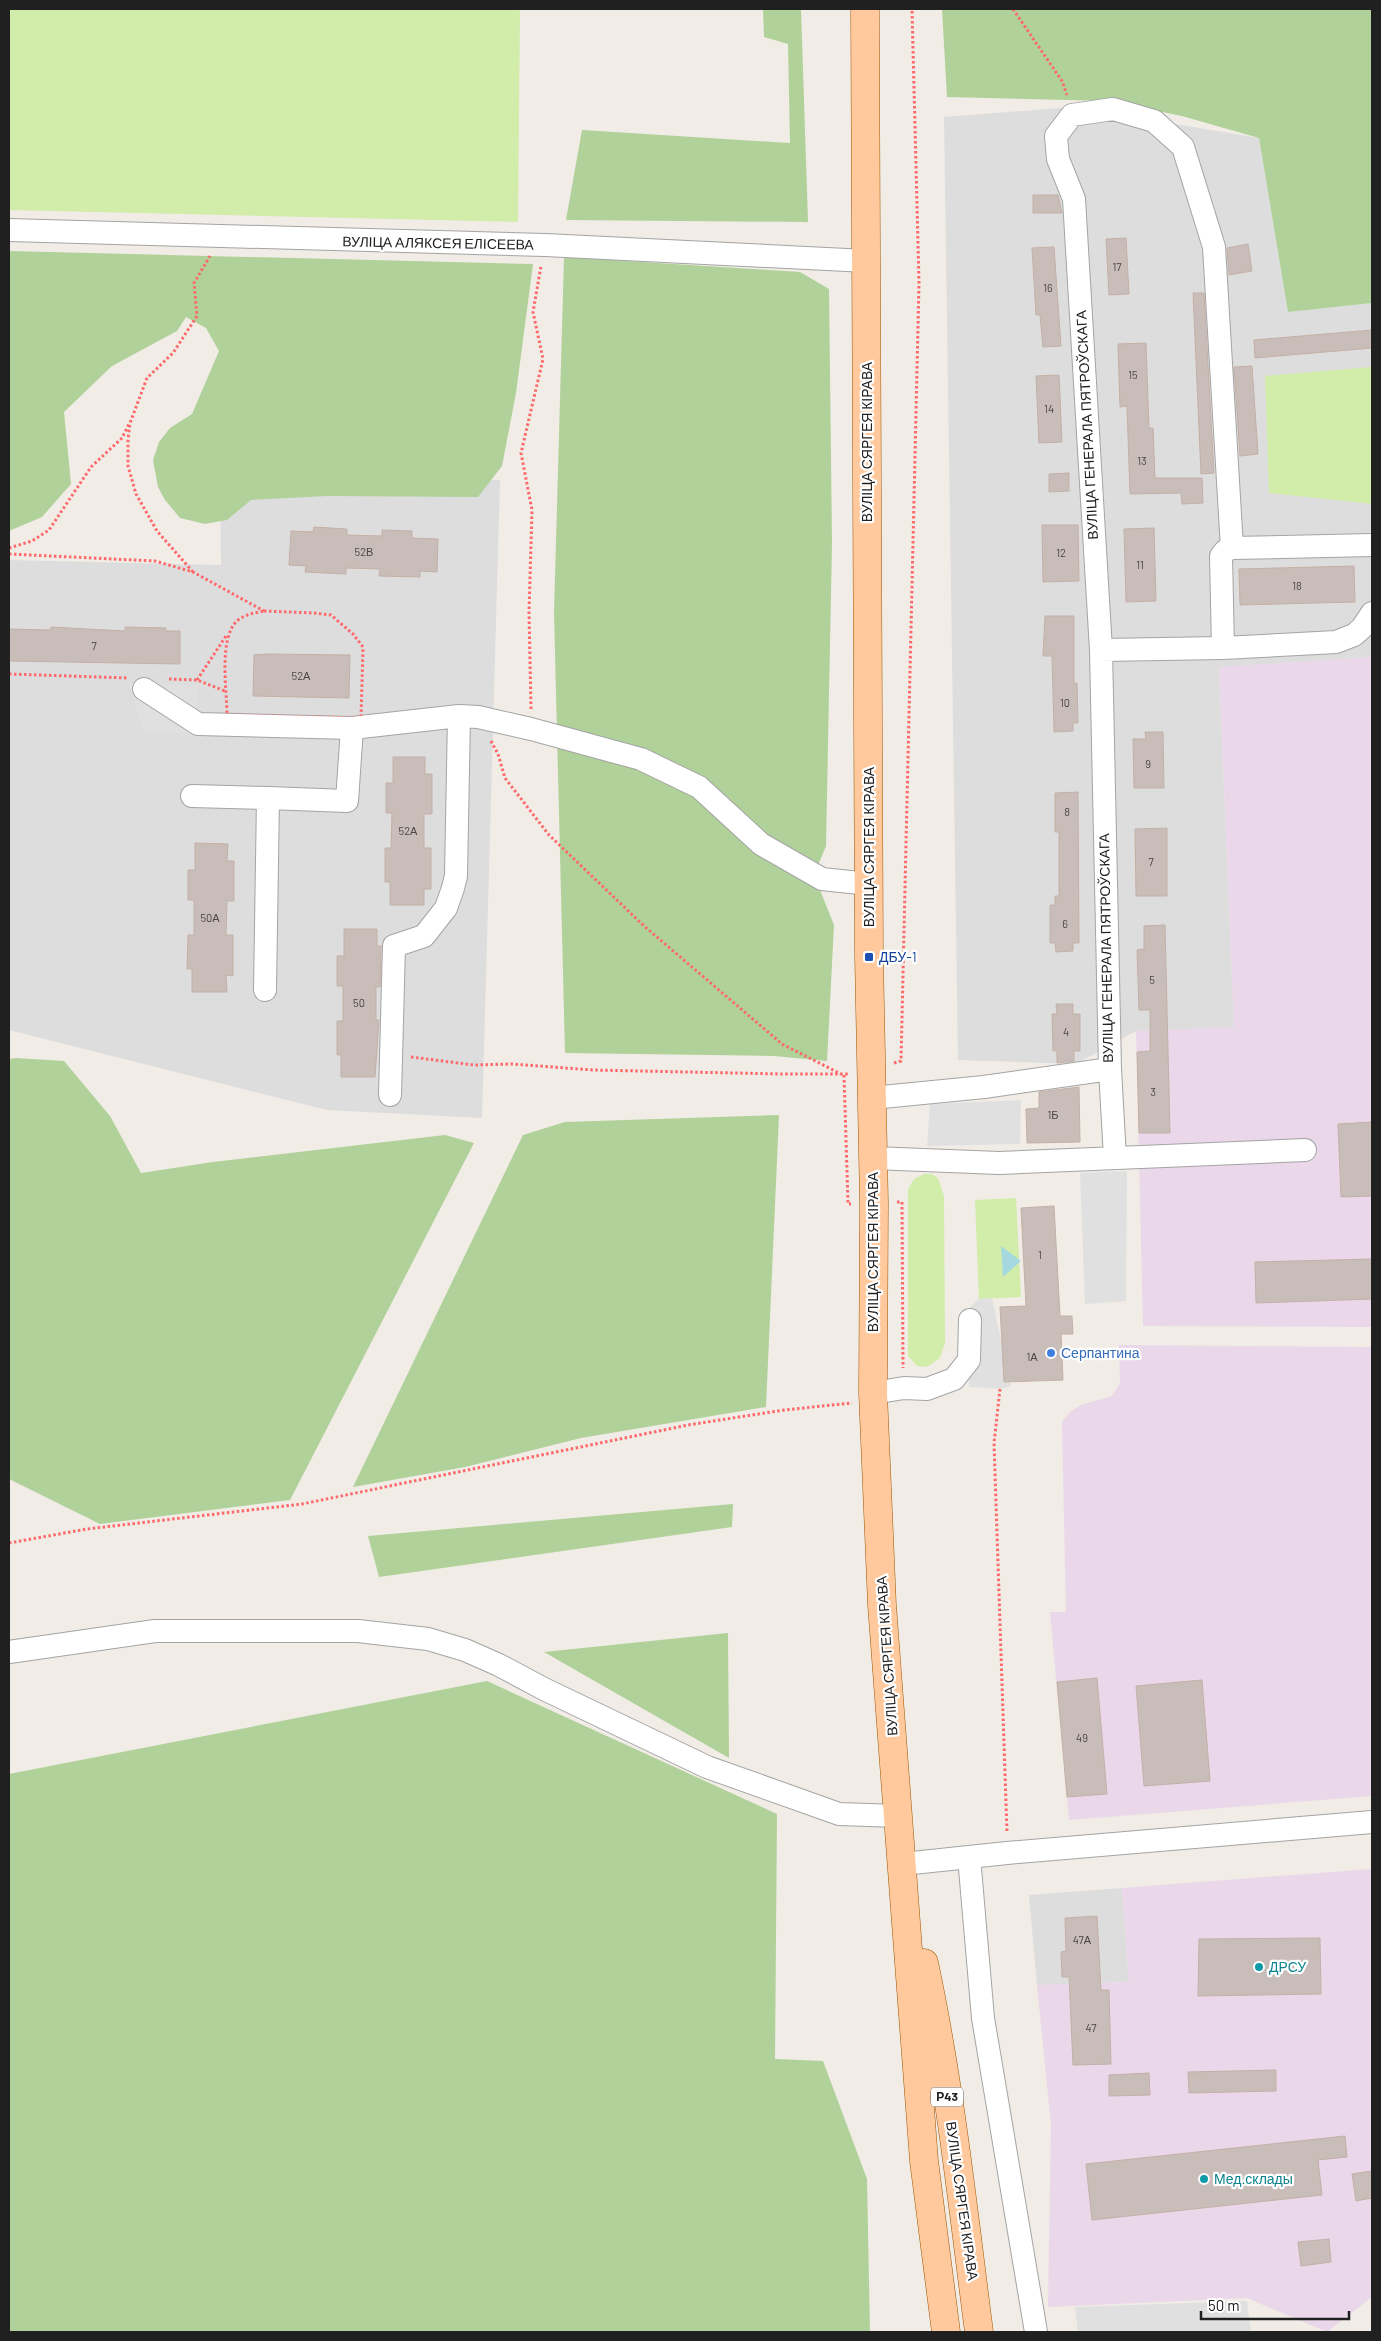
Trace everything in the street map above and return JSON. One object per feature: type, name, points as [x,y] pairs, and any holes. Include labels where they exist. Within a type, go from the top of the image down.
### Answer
[{"type":"main road","name":"ВУЛІЦА СЯРГЕЯ КІРАВА","points":[[865,9],[873,1393],[882,1606],[924,2161],[946,2332]]},
{"type":"main road","name":"ВУЛІЦА СЯРГЕЯ КІРАВА","points":[[903,1864],[932,2000],[958,2170],[979,2332]]},
{"type":"street","points":[[1072,115],[1113,109],[1154,121],[1183,147],[1214,247],[1232,548]]},
{"type":"street","name":"ВУЛІЦА ГЕНЕРАЛА ПЯТРОЎСКАГА","points":[[872,1098],[984,1087],[1110,1069],[1101,650],[1074,199],[1058,159],[1056,136],[1072,115]]},
{"type":"street","name":"ВУЛІЦА АЛЯКСЕЯ ЕЛІСЕЕВА","points":[[9,230],[221,238],[545,245],[867,261]]},
{"type":"street","points":[[1223,648],[1221,556],[1225,551],[1232,548],[1372,544]]},
{"type":"street","points":[[1101,650],[1223,648],[1336,642],[1346,639],[1362,628],[1372,613]]},
{"type":"street","points":[[141,684],[198,724],[356,723],[469,717],[531,729],[640,760],[699,787],[761,844],[822,878],[869,884]]},
{"type":"street","points":[[390,1095],[394,946],[424,936],[446,908],[453,888],[456,876],[469,717]]},
{"type":"street","points":[[192,796],[347,801],[356,723]]},
{"type":"street","points":[[265,990],[268,798]]},
{"type":"street","points":[[1110,1069],[1115,1158]]},
{"type":"street","points":[[873,1158],[999,1163],[1305,1150]]},
{"type":"street","points":[[873,1393],[904,1388],[927,1389],[945,1384],[962,1371],[969,1360],[970,1320]]},
{"type":"street","points":[[9,1652],[138,1632],[179,1630],[358,1631],[428,1639],[465,1650],[498,1665],[707,1767],[839,1814],[898,1816]]},
{"type":"street","points":[[903,1864],[1007,1853],[1372,1822]]},
{"type":"street","points":[[969,1857],[982,2018],[1036,2332]]},
{"type":"path","points":[[901,1061],[919,283],[912,9]]},
{"type":"path","points":[[1013,9],[1062,81],[1072,115]]},
{"type":"path","points":[[9,548],[32,541],[49,530],[91,467],[122,438],[147,378],[173,353],[197,316],[194,283],[221,238]]},
{"type":"path","points":[[531,729],[529,612],[532,510],[521,453],[544,360],[533,312],[545,245]]},
{"type":"path","points":[[132,416],[128,440],[128,466],[136,494],[157,530],[193,572]]},
{"type":"path","points":[[9,554],[155,561],[193,572],[264,611]]},
{"type":"path","points":[[197,680],[237,620],[246,615],[264,611],[331,615],[353,634],[363,647],[356,723]]},
{"type":"path","points":[[227,716],[226,646],[230,630]]},
{"type":"path","points":[[9,674],[141,684]]},
{"type":"path","points":[[167,679],[197,680],[225,689],[227,695]]},
{"type":"path","points":[[469,717],[498,754],[505,778],[556,842],[644,926],[782,1044],[844,1075]]},
{"type":"path","points":[[391,1055],[474,1065],[512,1064],[592,1070],[844,1075]]},
{"type":"path","points":[[844,1075],[848,1204]]},
{"type":"path","points":[[902,1202],[904,1388]]},
{"type":"path","points":[[1000,1389],[994,1443],[1007,1853]]},
{"type":"path","points":[[9,1543],[87,1529],[302,1504],[688,1425],[784,1410],[851,1403],[873,1393]]},
{"type":"shaded area","points":[[1074,107],[1259,138],[1288,312],[1372,303],[1372,657],[1219,668],[1234,1028],[1136,1031],[1076,1064],[958,1060],[944,117]]},
{"type":"shaded area","points":[[220,474],[500,480],[482,1118],[327,1110],[9,1030],[9,560],[221,565]]},
{"type":"shaded area","points":[[1372,657],[1372,1327],[1143,1326],[1136,1031],[1234,1027],[1219,667]]},
{"type":"shaded area","points":[[129,684],[198,686],[196,734],[144,733]]},
{"type":"shaded area","points":[[1021,1100],[1020,1144],[927,1146],[930,1104]]},
{"type":"shaded area","points":[[1127,1171],[1126,1301],[1085,1304],[1080,1173]]},
{"type":"shaded area","points":[[992,1298],[1011,1386],[1000,1389],[969,1387],[967,1310],[979,1299]]},
{"type":"shaded area","points":[[1119,1345],[1372,1347],[1372,1796],[1069,1820],[1050,1612],[1066,1612],[1062,1422],[1070,1412],[1081,1405],[1112,1396],[1120,1383]]},
{"type":"shaded area","points":[[1372,1869],[1372,2297],[1327,2332],[1247,2298],[1048,2307],[1051,2124],[1037,1985],[1129,1982],[1122,1888]]},
{"type":"shaded area","points":[[1122,1888],[1129,1982],[1037,1985],[1029,1895]]},
{"type":"shaded area","points":[[1247,2301],[1251,2332],[1078,2332],[1075,2307]]},
{"type":"green space","points":[[9,9],[520,9],[518,222],[9,210]]},
{"type":"green space","points":[[763,9],[801,9],[808,222],[566,220],[582,130],[790,143],[788,44],[764,37]]},
{"type":"green space","points":[[942,9],[1372,9],[1372,303],[1288,312],[1259,138],[1182,116],[1109,101],[947,97]]},
{"type":"green space","points":[[9,251],[533,264],[516,393],[502,466],[478,497],[327,496],[251,500],[227,520],[205,524],[180,518],[165,500],[158,487],[153,460],[159,442],[170,428],[192,414],[219,351],[206,328],[186,317],[177,331],[112,366],[64,412],[71,484],[42,517],[9,531]]},
{"type":"green space","points":[[564,257],[800,272],[829,289],[832,543],[826,846],[814,875],[834,925],[827,1061],[774,1056],[565,1053],[554,613]]},
{"type":"green space","points":[[1372,367],[1372,504],[1269,493],[1265,376]]},
{"type":"green space","points":[[9,1059],[64,1061],[110,1116],[141,1173],[213,1162],[445,1135],[474,1143],[290,1500],[100,1524],[9,1479]]},
{"type":"green space","points":[[779,1115],[766,1407],[581,1438],[465,1467],[353,1487],[523,1135],[565,1122]]},
{"type":"green space","points":[[924,1174],[932,1174],[938,1178],[944,1196],[945,1343],[940,1358],[927,1367],[917,1366],[908,1356],[908,1189],[914,1179]]},
{"type":"green space","points":[[1016,1198],[1021,1297],[979,1299],[975,1200]]},
{"type":"green space","points":[[733,1504],[732,1527],[379,1577],[368,1536]]},
{"type":"green space","points":[[728,1633],[729,1758],[544,1652]]},
{"type":"green space","points":[[487,1681],[777,1814],[775,2059],[823,2061],[867,2179],[870,2332],[9,2332],[9,1774]]},
{"type":"water","points":[[1001,1246],[1021,1261],[1003,1277]]},
{"type":"building","points":[[1033,195],[1058,195],[1062,213],[1033,213]]},
{"type":"building","points":[[1126,238],[1129,294],[1109,295],[1106,239]]},
{"type":"building","points":[[1248,244],[1252,271],[1229,275],[1227,248]]},
{"type":"building","points":[[1054,247],[1061,346],[1043,347],[1040,315],[1036,315],[1032,248]]},
{"type":"building","points":[[1193,293],[1204,293],[1214,473],[1201,474]]},
{"type":"building","points":[[1372,330],[1372,348],[1255,358],[1254,340]]},
{"type":"building","points":[[1146,343],[1149,428],[1153,428],[1155,478],[1202,478],[1203,503],[1182,504],[1181,493],[1130,494],[1127,406],[1120,407],[1118,344]]},
{"type":"building","points":[[1252,366],[1258,454],[1240,456],[1234,367]]},
{"type":"building","points":[[1059,375],[1062,442],[1039,443],[1036,376]]},
{"type":"building","points":[[1069,473],[1069,491],[1049,492],[1049,474]]},
{"type":"building","points":[[1042,525],[1078,525],[1079,581],[1043,582]]},
{"type":"building","points":[[314,527],[347,529],[347,535],[382,536],[382,530],[412,531],[412,538],[438,539],[437,572],[420,571],[420,577],[379,576],[380,569],[346,568],[346,574],[305,572],[306,566],[289,565],[291,531],[313,532]]},
{"type":"building","points":[[1154,528],[1156,601],[1126,602],[1124,529]]},
{"type":"building","points":[[1354,566],[1355,602],[1240,605],[1239,569]]},
{"type":"building","points":[[1045,616],[1074,616],[1074,683],[1077,683],[1078,723],[1073,723],[1073,731],[1054,732],[1052,656],[1043,656]]},
{"type":"building","points":[[51,627],[125,631],[125,627],[166,628],[166,631],[180,631],[180,664],[9,661],[9,629],[51,630]]},
{"type":"building","points":[[254,655],[350,655],[349,698],[253,696]]},
{"type":"building","points":[[1145,732],[1163,732],[1164,788],[1134,788],[1133,739],[1146,739]]},
{"type":"building","points":[[393,757],[425,757],[425,774],[432,774],[432,814],[424,814],[424,848],[431,848],[431,889],[424,889],[424,905],[390,905],[390,882],[385,882],[385,848],[391,848],[392,813],[386,813],[386,783],[393,783]]},
{"type":"building","points":[[1078,792],[1079,943],[1073,943],[1073,951],[1056,952],[1055,943],[1050,943],[1050,905],[1055,905],[1055,896],[1059,896],[1059,832],[1055,832],[1055,793]]},
{"type":"building","points":[[1167,828],[1167,896],[1136,896],[1135,829]]},
{"type":"building","points":[[195,843],[228,844],[227,861],[234,861],[234,901],[227,901],[226,935],[233,935],[233,976],[226,975],[227,992],[192,992],[192,969],[187,969],[188,935],[194,935],[194,900],[188,900],[188,870],[195,870]]},
{"type":"building","points":[[1165,925],[1170,1133],[1139,1133],[1137,1052],[1150,1051],[1150,1010],[1139,1010],[1137,950],[1144,949],[1144,926]]},
{"type":"building","points":[[344,929],[377,929],[377,946],[381,946],[380,987],[376,987],[376,1020],[379,1020],[375,1077],[341,1077],[341,1055],[337,1055],[337,1021],[343,1021],[343,986],[337,986],[337,956],[344,956]]},
{"type":"building","points":[[1056,1004],[1073,1004],[1073,1014],[1080,1014],[1080,1051],[1074,1051],[1074,1061],[1057,1063],[1057,1051],[1053,1051],[1052,1014],[1057,1014]]},
{"type":"building","points":[[1079,1087],[1080,1142],[1027,1143],[1026,1109],[1039,1108],[1039,1092]]},
{"type":"building","points":[[1372,1122],[1372,1196],[1341,1197],[1338,1124]]},
{"type":"building","points":[[1054,1206],[1060,1316],[1072,1316],[1073,1334],[1061,1334],[1063,1380],[1004,1382],[1000,1307],[1026,1306],[1021,1208]]},
{"type":"building","points":[[1372,1259],[1372,1299],[1256,1303],[1255,1262]]},
{"type":"building","points":[[1097,1678],[1107,1794],[1067,1797],[1057,1682]]},
{"type":"building","points":[[1202,1680],[1210,1781],[1144,1786],[1136,1686]]},
{"type":"building","points":[[1097,1916],[1101,1990],[1109,1990],[1111,2064],[1073,2065],[1069,1977],[1062,1977],[1061,1952],[1066,1951],[1065,1918]]},
{"type":"building","name":"ДРСУ","points":[[1320,1938],[1321,1994],[1198,1996],[1199,1939]]},
{"type":"building","points":[[1276,2070],[1276,2091],[1189,2093],[1188,2072]]},
{"type":"building","points":[[1149,2073],[1150,2095],[1109,2096],[1109,2075]]},
{"type":"building","name":"Мед.склады","points":[[1345,2136],[1347,2157],[1318,2160],[1322,2195],[1092,2220],[1086,2164]]},
{"type":"building","points":[[1372,2171],[1372,2198],[1356,2201],[1352,2174]]},
{"type":"building","points":[[1329,2239],[1331,2262],[1301,2266],[1298,2242]]},
{"type":"place","name":"ДБУ-1","points":[[869,957]]},
{"type":"place","name":"Серпантина","points":[[1051,1353]]},
{"type":"place","name":"ДРСУ","points":[[1259,1967]]},
{"type":"place","name":"Мед.склады","points":[[1204,2179]]}]
